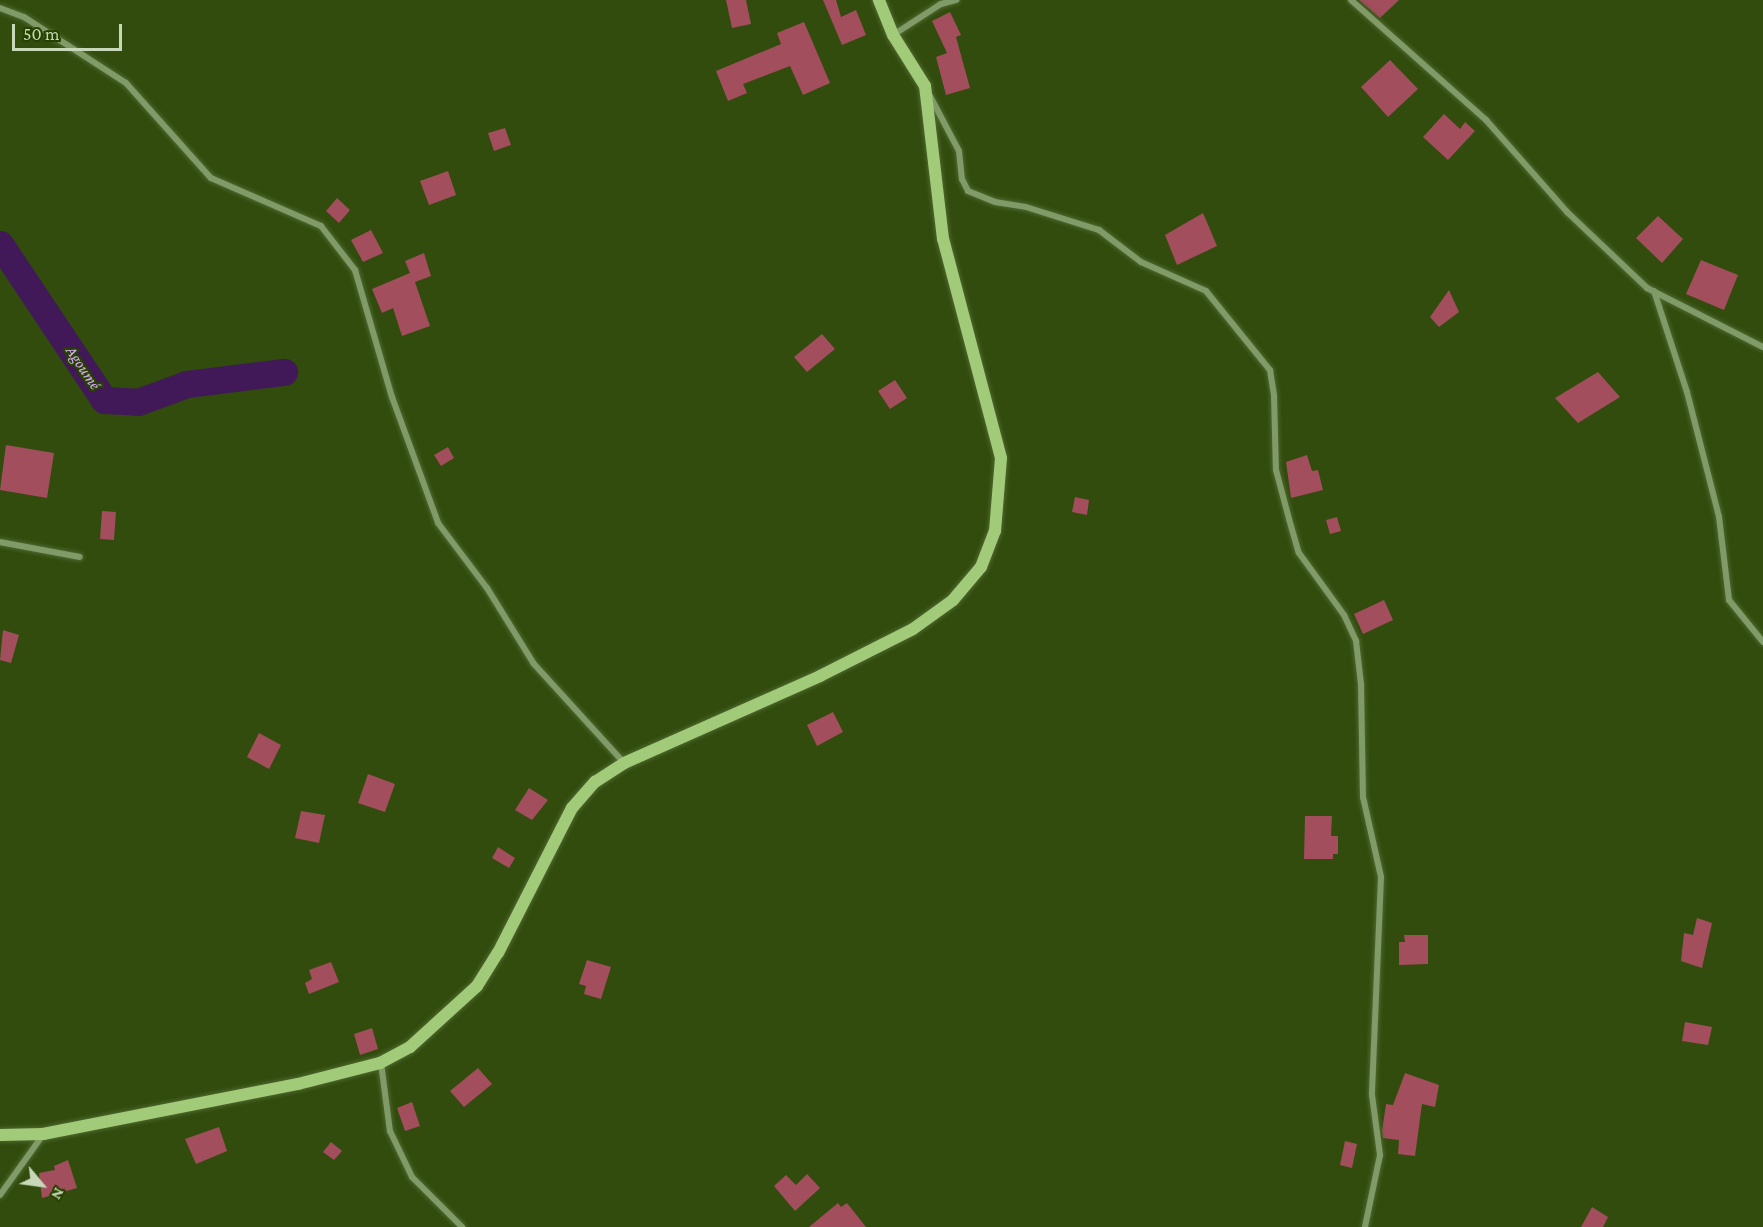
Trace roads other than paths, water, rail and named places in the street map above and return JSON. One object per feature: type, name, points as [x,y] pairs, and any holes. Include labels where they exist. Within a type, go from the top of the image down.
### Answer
[{"type":"street","points":[[879,0],[893,35],[925,86],[959,151],[962,179],[969,191],[995,202],[1026,207],[1100,230],[1141,262],[1206,291],[1270,370],[1274,396],[1276,470],[1289,519],[1299,553],[1344,615],[1356,641],[1361,684],[1363,797],[1382,877],[1372,1095],[1380,1155],[1365,1227]]},
{"type":"street","points":[[893,35],[941,4],[956,0]]},
{"type":"street","points":[[1351,0],[1486,120],[1567,212],[1654,291],[1763,347]]},
{"type":"street","points":[[0,8],[24,17],[126,83],[211,178],[321,226],[355,270],[392,397],[438,523],[487,588],[534,664],[624,763]]},
{"type":"street","points":[[0,1135],[43,1134],[231,1098],[380,1063],[435,1027],[477,986],[498,953],[572,808],[595,782],[624,763],[820,676],[913,629],[953,600],[981,567],[995,531],[1001,458],[943,239],[925,86]]},
{"type":"street","points":[[1654,291],[1687,392],[1719,517],[1729,600],[1763,642]]},
{"type":"street","points":[[0,542],[80,556]]},
{"type":"street","points":[[380,1063],[390,1131],[412,1177],[462,1227]]},
{"type":"street","points":[[0,1195],[43,1134]]},
{"type":"waterway","name":"Agoumé","points":[[0,244],[104,400],[138,402],[187,384],[284,372]]}]
